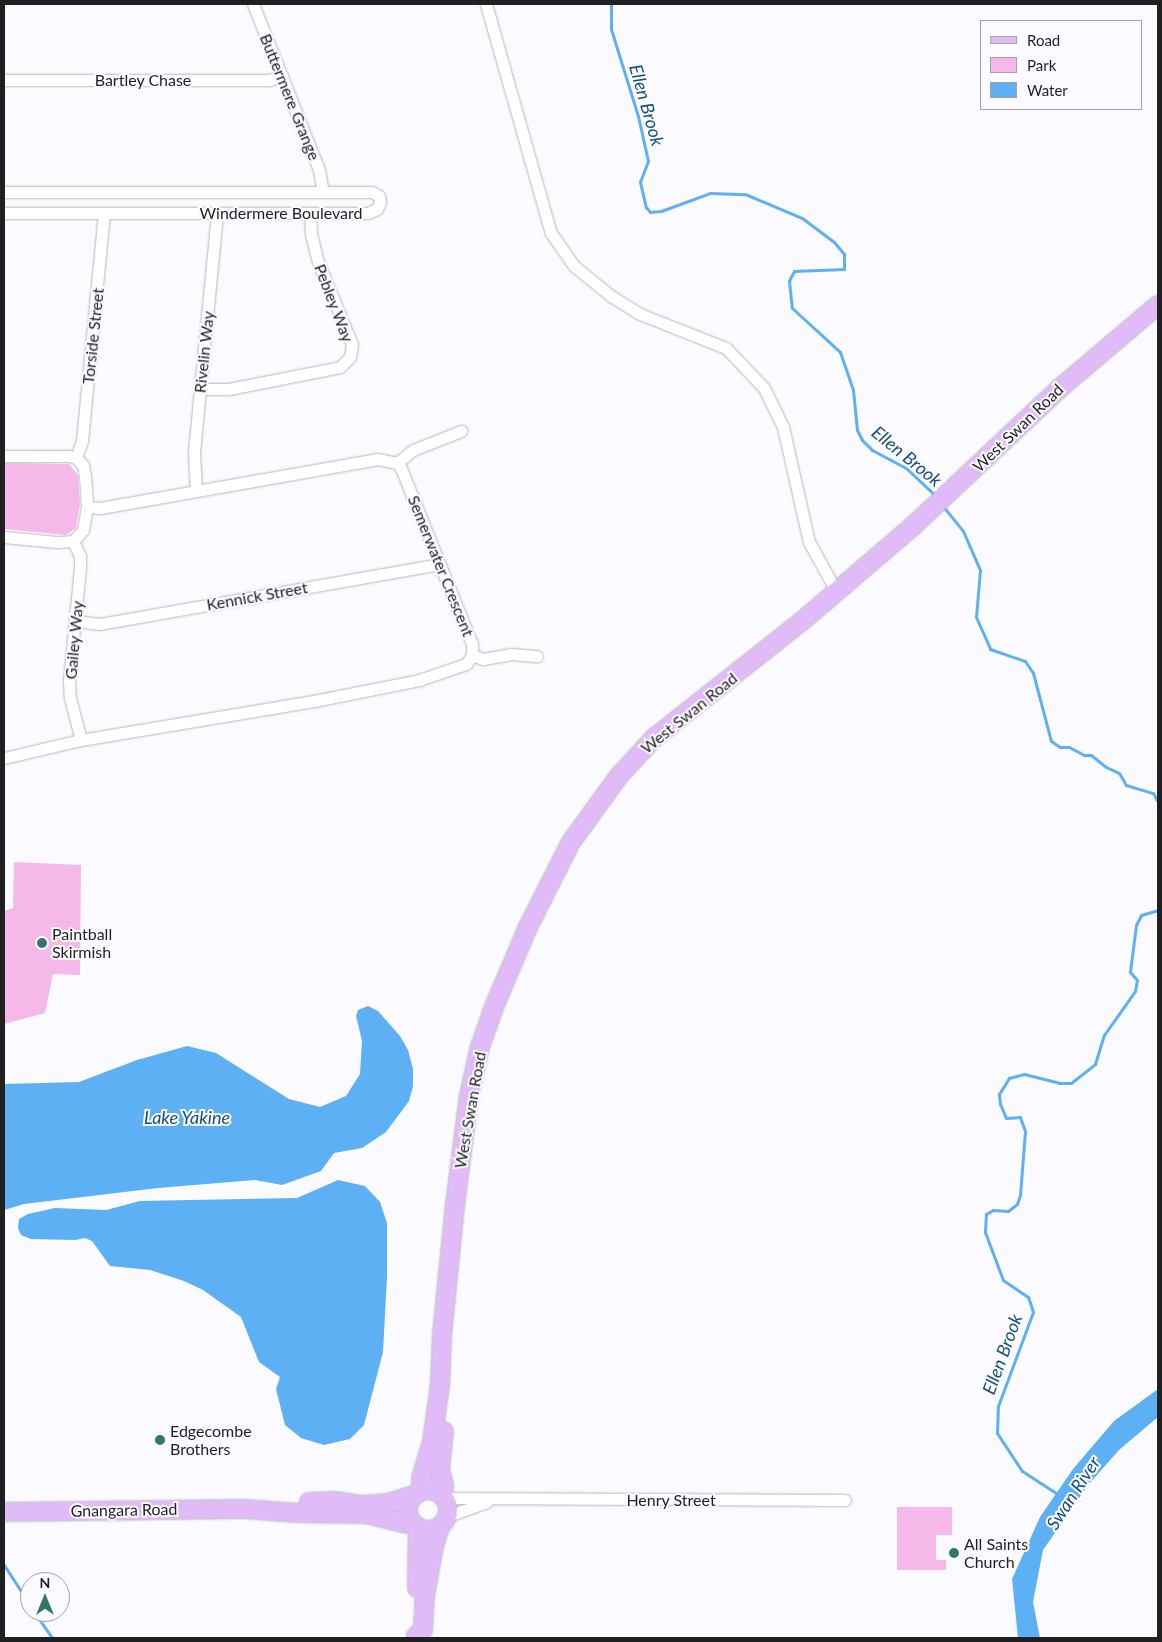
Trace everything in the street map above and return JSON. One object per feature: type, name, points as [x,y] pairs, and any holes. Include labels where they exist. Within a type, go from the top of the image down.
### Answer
[{"type":"main road","name":"West Swan Road","points":[[419,1492],[421,1478],[432,1442],[440,1386],[447,1282],[469,1096],[479,1050],[528,926],[571,842],[619,776],[654,738],[722,686],[912,527],[975,470],[1060,388],[1158,305]]},
{"type":"main road","name":"West Swan Road","points":[[440,1386],[447,1398],[440,1468],[444,1486],[443,1497]]},
{"type":"main road","points":[[432,1490],[443,1497],[448,1510],[434,1546],[425,1594],[422,1630],[416,1637],[410,1628],[419,1573],[416,1525],[408,1512],[409,1505],[419,1492],[432,1490]]},
{"type":"main road","name":"Gnangara Road","points":[[4,1512],[244,1509],[316,1501],[364,1505],[378,1504],[419,1492]]},
{"type":"main road","name":"Gnangara Road","points":[[244,1509],[298,1514],[367,1514],[416,1525]]},
{"type":"main road","points":[[416,1525],[429,1530],[444,1521]]},
{"type":"street","name":"Buttermere Grange","points":[[252,4],[319,170],[323,192]]},
{"type":"street","points":[[486,4],[551,232],[574,266],[612,296],[640,314],[726,348],[764,388],[783,428],[809,542],[836,591]]},
{"type":"street","name":"Bartley Chase","points":[[4,80],[269,80],[282,76]]},
{"type":"street","name":"Windermere Boulevard","points":[[4,192],[372,192],[379,196],[380,202],[377,209],[368,213],[4,213]]},
{"type":"street","name":"Torside Street","points":[[76,458],[82,441],[104,213]]},
{"type":"street","name":"Rivelin Way","points":[[196,491],[194,452],[218,213]]},
{"type":"street","name":"Pebley Way","points":[[200,389],[229,389],[340,368],[350,357],[352,344],[318,262],[311,233],[310,213]]},
{"type":"street","points":[[87,507],[100,508],[378,459],[397,463],[413,450],[461,431]]},
{"type":"street","points":[[4,456],[69,456],[76,458],[83,465],[86,476],[87,507],[83,530],[72,541],[57,542],[4,537]]},
{"type":"street","name":"Semerwater Crescent","points":[[4,758],[81,740],[314,702],[419,680],[466,664],[472,655],[472,644],[400,466],[397,463]]},
{"type":"street","name":"Gailey Way","points":[[72,541],[80,556],[80,567],[69,681],[70,698],[81,740]]},
{"type":"street","name":"Kennick Street","points":[[75,621],[100,624],[440,564]]},
{"type":"street","points":[[472,655],[484,659],[512,654],[537,656]]},
{"type":"street","name":"Henry Street","points":[[443,1497],[496,1500],[845,1500]]},
{"type":"street","name":"Henry Street","points":[[444,1521],[496,1500]]},
{"type":"green space","points":[[4,463],[69,464],[78,475],[80,504],[76,528],[66,535],[4,529]]},
{"type":"green space","name":"Paintball Skirmish","points":[[14,862],[81,865],[80,975],[53,974],[45,1013],[4,1024],[4,911],[13,908]]},
{"type":"green space","points":[[897,1507],[952,1507],[952,1535],[936,1535],[936,1560],[946,1560],[946,1570],[897,1570]]},
{"type":"water","name":"Lake Yakine","points":[[368,1006],[378,1011],[400,1036],[408,1050],[413,1069],[413,1086],[409,1101],[386,1132],[362,1148],[334,1153],[321,1171],[282,1185],[255,1180],[158,1188],[24,1204],[4,1210],[4,1084],[79,1082],[137,1060],[187,1046],[216,1053],[289,1099],[320,1107],[346,1096],[360,1074],[362,1041],[356,1016],[358,1010]]},
{"type":"water","points":[[338,1180],[365,1186],[380,1202],[387,1223],[387,1277],[383,1352],[364,1425],[350,1439],[324,1445],[301,1438],[285,1425],[276,1389],[280,1377],[259,1362],[241,1317],[203,1290],[184,1281],[150,1270],[110,1266],[92,1241],[85,1238],[75,1240],[31,1239],[21,1235],[18,1228],[19,1219],[28,1214],[55,1208],[106,1210],[140,1201],[297,1198]]},
{"type":"water","name":"Swan River","points":[[1158,1389],[1158,1417],[1119,1450],[1089,1484],[1043,1550],[1033,1602],[1040,1638],[1018,1638],[1012,1579],[1040,1517],[1073,1469],[1114,1421]]},
{"type":"waterway","name":"Ellen Brook","points":[[611,4],[611,29],[638,116],[648,161],[640,182],[646,207],[650,212],[661,211],[710,193],[745,194],[802,218],[834,242],[844,254],[844,269],[794,271],[789,281],[792,308],[840,352],[853,390],[857,430],[862,440],[872,450],[907,469],[936,496]]},
{"type":"waterway","name":"Ellen Brook","points":[[942,505],[963,531],[980,570],[976,617],[990,649],[1025,661],[1033,673],[1051,741],[1060,747],[1069,747],[1084,755],[1091,755],[1106,767],[1119,773],[1126,785],[1153,793],[1158,802]]},
{"type":"waterway","name":"Ellen Brook","points":[[1059,1495],[1022,1471],[997,1433],[998,1406],[1033,1312],[1028,1297],[1003,1280],[985,1232],[986,1214],[993,1210],[1008,1211],[1017,1204],[1020,1195],[1025,1131],[1020,1117],[1006,1118],[1000,1104],[999,1094],[1009,1078],[1024,1074],[1059,1083],[1071,1083],[1095,1064],[1104,1035],[1135,991],[1137,980],[1130,972],[1136,925],[1141,915],[1158,910]]},
{"type":"waterway","points":[[4,1565],[20,1590]]},
{"type":"waterway","points":[[41,1622],[52,1638]]},
{"type":"place","name":"Paintball Skirmish","points":[[42,943]]},
{"type":"place","name":"Edgecombe Brothers","points":[[160,1440]]},
{"type":"place","name":"All Saints Church","points":[[954,1553]]}]
